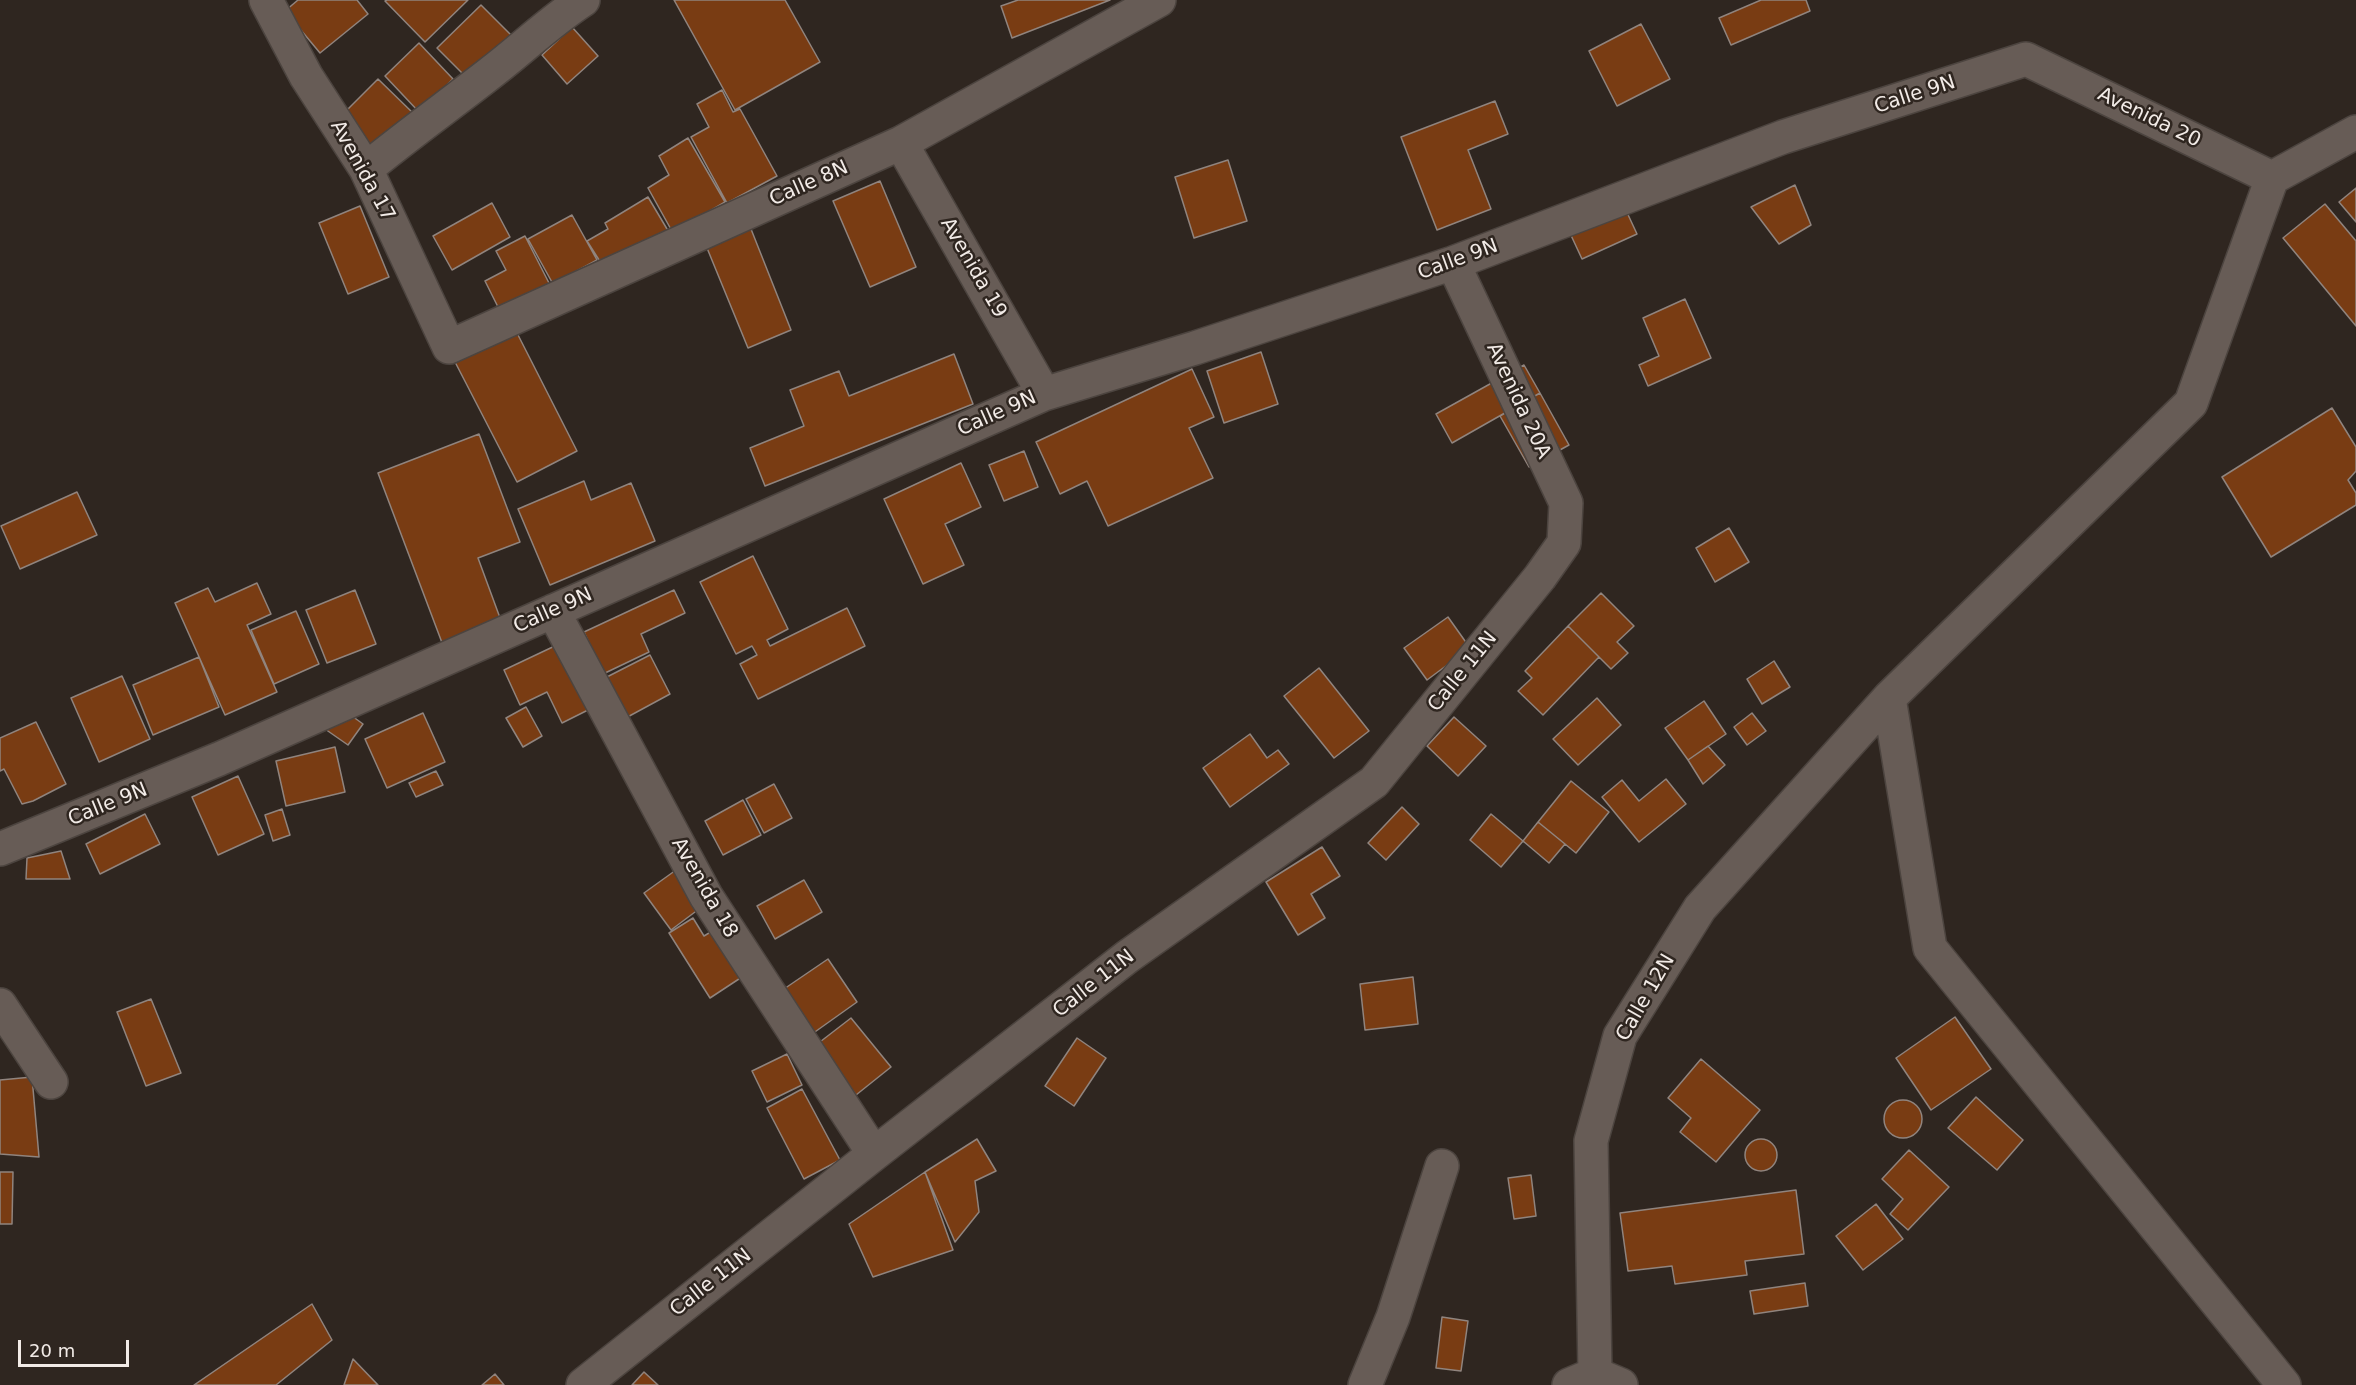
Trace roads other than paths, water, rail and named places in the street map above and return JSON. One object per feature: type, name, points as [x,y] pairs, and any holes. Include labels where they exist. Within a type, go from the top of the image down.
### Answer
[{"type":"street","name":"Avenida 17","points":[[266,0],[306,76],[366,169],[449,347]]},
{"type":"street","points":[[366,169],[418,126],[491,73],[551,21],[583,0]]},
{"type":"street","name":"Calle 8N","points":[[449,347],[901,143],[1159,0]]},
{"type":"street","name":"Avenida 20","points":[[2026,59],[2272,177]]},
{"type":"street","name":"Calle 9N","points":[[0,849],[219,759],[1044,394],[1196,348],[1453,263],[1783,137],[2026,59]]},
{"type":"street","points":[[2272,177],[2356,132]]},
{"type":"street","name":"Avenida 19","points":[[901,143],[1044,394]]},
{"type":"street","name":"Calle 12N","points":[[1595,1381],[1590,1141],[1620,1036],[1700,908],[1889,698],[2191,403],[2272,177]]},
{"type":"street","name":"Avenida 20A","points":[[1453,263],[1566,502],[1563,543]]},
{"type":"street","name":"Calle 11N","points":[[583,1385],[1127,957],[1374,782],[1540,577],[1563,543]]},
{"type":"street","name":"Avenida 18","points":[[554,611],[706,896],[874,1154]]},
{"type":"street","points":[[1889,698],[1930,948],[2284,1385]]},
{"type":"street","points":[[0,1005],[51,1082]]},
{"type":"street","points":[[1365,1385],[1393,1317],[1442,1166]]}]
